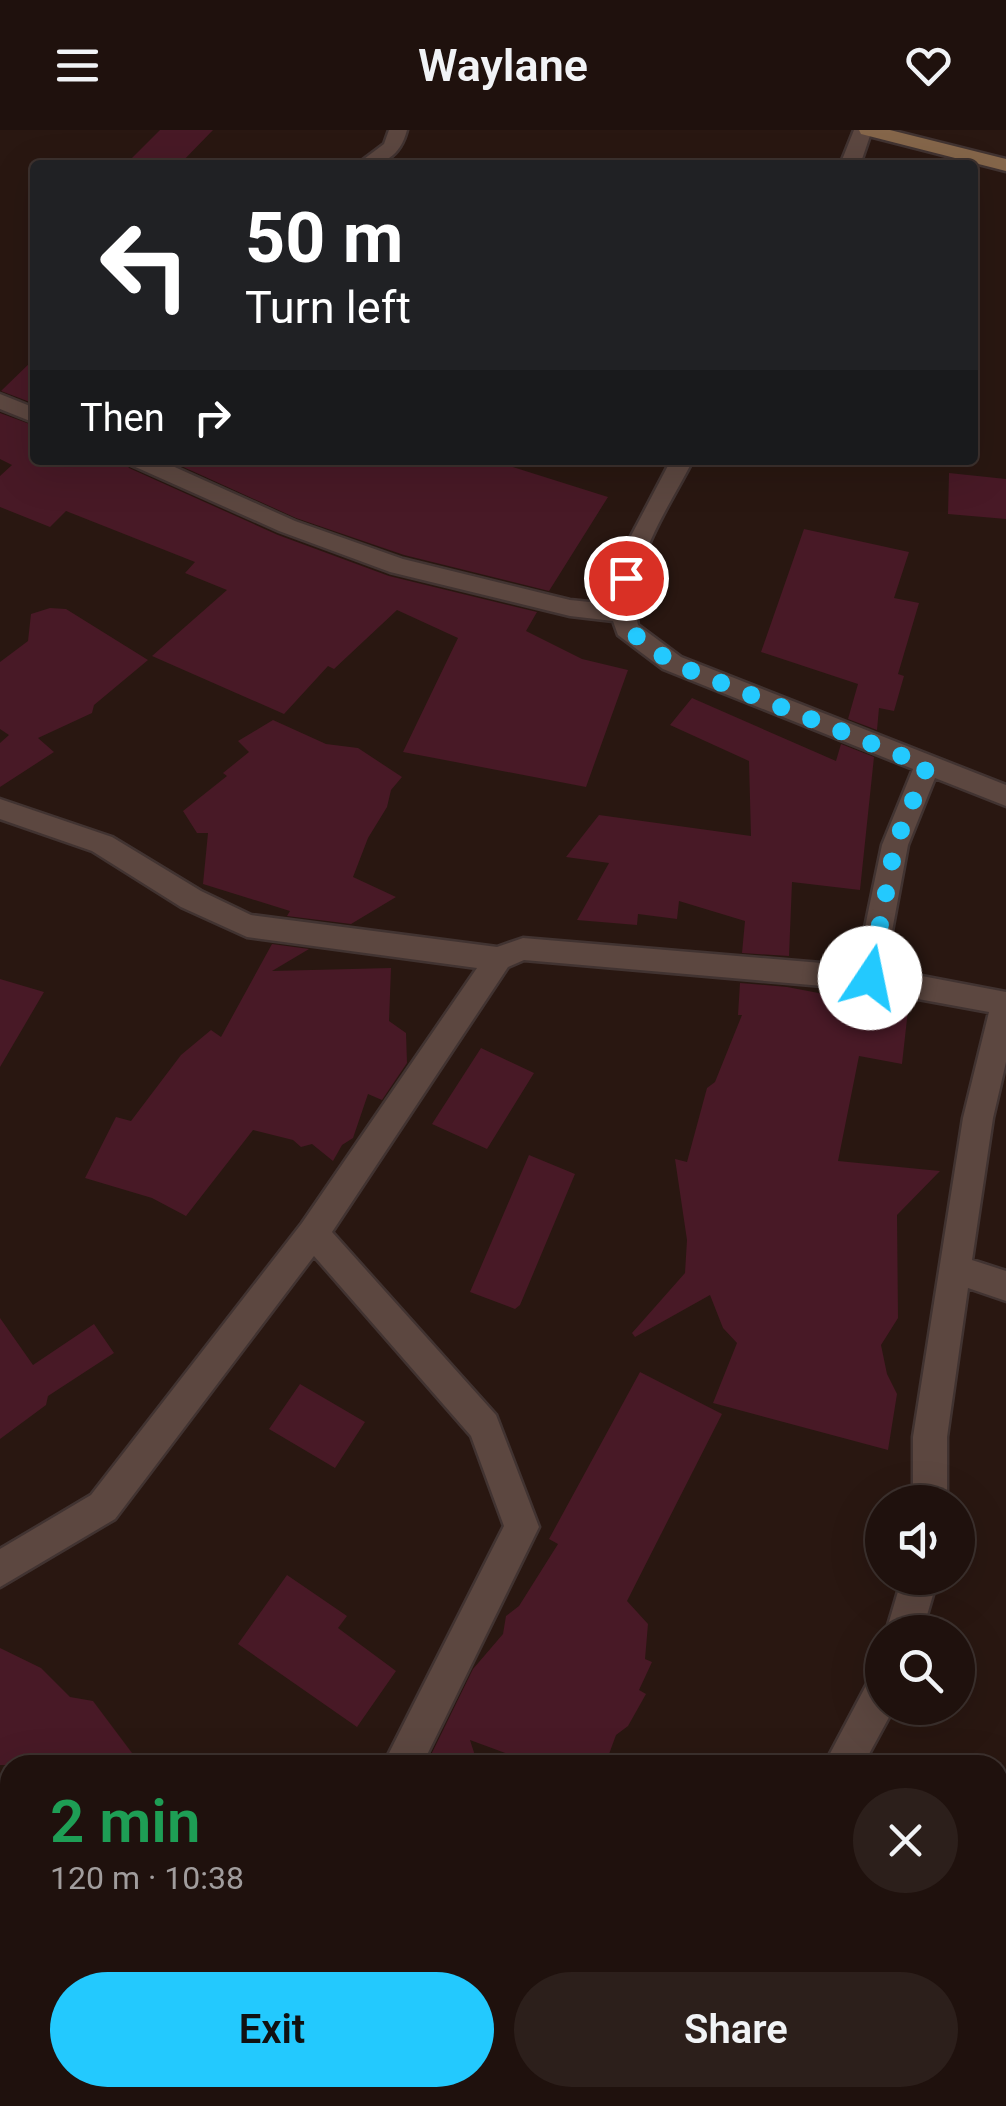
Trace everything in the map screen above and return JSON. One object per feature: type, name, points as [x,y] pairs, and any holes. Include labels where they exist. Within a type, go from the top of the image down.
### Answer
[{"type":"street","points":[[373,160],[392,147],[398,130]]},
{"type":"street","points":[[852,160],[865,130],[1006,165]]},
{"type":"street","points":[[0,401],[30,414]]},
{"type":"street","points":[[150,465],[287,526],[398,566],[570,608],[624,614]]},
{"type":"street","points":[[679,465],[632,557],[620,598],[627,629],[672,663],[1006,796]]},
{"type":"street","points":[[870,978],[895,845],[927,766]]},
{"type":"street","points":[[0,809],[102,844],[191,899],[247,926],[498,959],[523,949],[870,978],[1005,1004],[978,1118],[930,1437],[930,1485]]},
{"type":"street","points":[[0,1569],[103,1507],[313,1233],[498,959]]},
{"type":"street","points":[[313,1233],[484,1426],[522,1527],[407,1755]]},
{"type":"street","points":[[958,1270],[1006,1286]]},
{"type":"street","points":[[848,1755],[865,1724]]},
{"type":"building","points":[[160,130],[213,130],[184,160],[130,160]]},
{"type":"building","points":[[30,363],[30,402],[1,391]]},
{"type":"building","points":[[0,413],[30,424],[30,465],[127,465],[278,535],[389,576],[537,612],[526,631],[582,659],[628,670],[586,787],[403,752],[458,638],[397,610],[334,669],[328,666],[284,714],[152,656],[227,590],[185,573],[195,562],[66,511],[50,527],[0,507],[0,476],[12,465],[0,459]]},
{"type":"building","points":[[179,465],[507,465],[608,497],[549,591],[404,555],[296,518]]},
{"type":"building","points":[[949,473],[1006,479],[1006,519],[948,514]]},
{"type":"building","points":[[804,529],[909,552],[894,598],[919,603],[898,674],[904,676],[894,711],[879,708],[877,730],[848,719],[858,684],[761,652]]},
{"type":"building","points":[[50,608],[66,609],[148,660],[94,705],[92,713],[38,738],[54,752],[0,787],[0,743],[9,735],[0,729],[0,662],[28,641],[31,614]]},
{"type":"building","points":[[692,698],[836,761],[841,744],[874,757],[860,890],[792,882],[789,956],[742,953],[745,921],[679,901],[677,919],[638,914],[637,925],[577,920],[609,863],[566,857],[599,815],[751,836],[749,761],[670,725]]},
{"type":"building","points":[[273,720],[326,744],[358,748],[402,777],[391,790],[387,807],[368,838],[353,877],[396,897],[351,924],[287,916],[290,911],[203,884],[208,833],[197,833],[183,811],[227,776],[223,773],[249,752],[238,741]]},
{"type":"building","points":[[272,944],[309,949],[272,971],[391,968],[389,1021],[406,1033],[407,1063],[382,1100],[368,1094],[353,1138],[342,1145],[333,1161],[312,1144],[301,1147],[293,1140],[253,1130],[186,1216],[152,1198],[85,1178],[116,1117],[131,1121],[181,1055],[211,1030],[221,1037]]},
{"type":"building","points":[[0,979],[44,992],[0,1067]]},
{"type":"building","points":[[740,983],[787,987],[908,1010],[902,1064],[859,1056],[838,1161],[940,1171],[897,1215],[898,1318],[881,1345],[887,1374],[897,1394],[888,1450],[713,1403],[737,1343],[723,1328],[710,1295],[635,1337],[632,1333],[685,1273],[687,1240],[675,1159],[687,1162],[707,1088],[715,1082],[742,1015],[738,1015]]},
{"type":"building","points":[[481,1048],[534,1073],[487,1149],[432,1124]]},
{"type":"building","points":[[529,1155],[575,1174],[515,1309],[470,1292]]},
{"type":"building","points":[[0,1318],[33,1365],[94,1324],[114,1353],[48,1396],[46,1405],[0,1439]]},
{"type":"building","points":[[640,1372],[722,1414],[627,1601],[648,1624],[645,1659],[652,1662],[639,1690],[646,1694],[628,1726],[616,1735],[609,1755],[511,1755],[470,1740],[475,1755],[431,1755],[473,1669],[503,1634],[506,1616],[519,1606],[558,1544],[549,1539]]},
{"type":"building","points":[[300,1384],[365,1422],[335,1468],[269,1429]]},
{"type":"building","points":[[287,1575],[347,1616],[338,1628],[396,1671],[357,1727],[238,1644]]},
{"type":"building","points":[[0,1648],[41,1668],[70,1697],[93,1701],[134,1755],[0,1755]]},
{"type":"route","points":[[626,578],[620,598],[627,629],[672,663],[927,766],[895,845],[870,978]]}]
